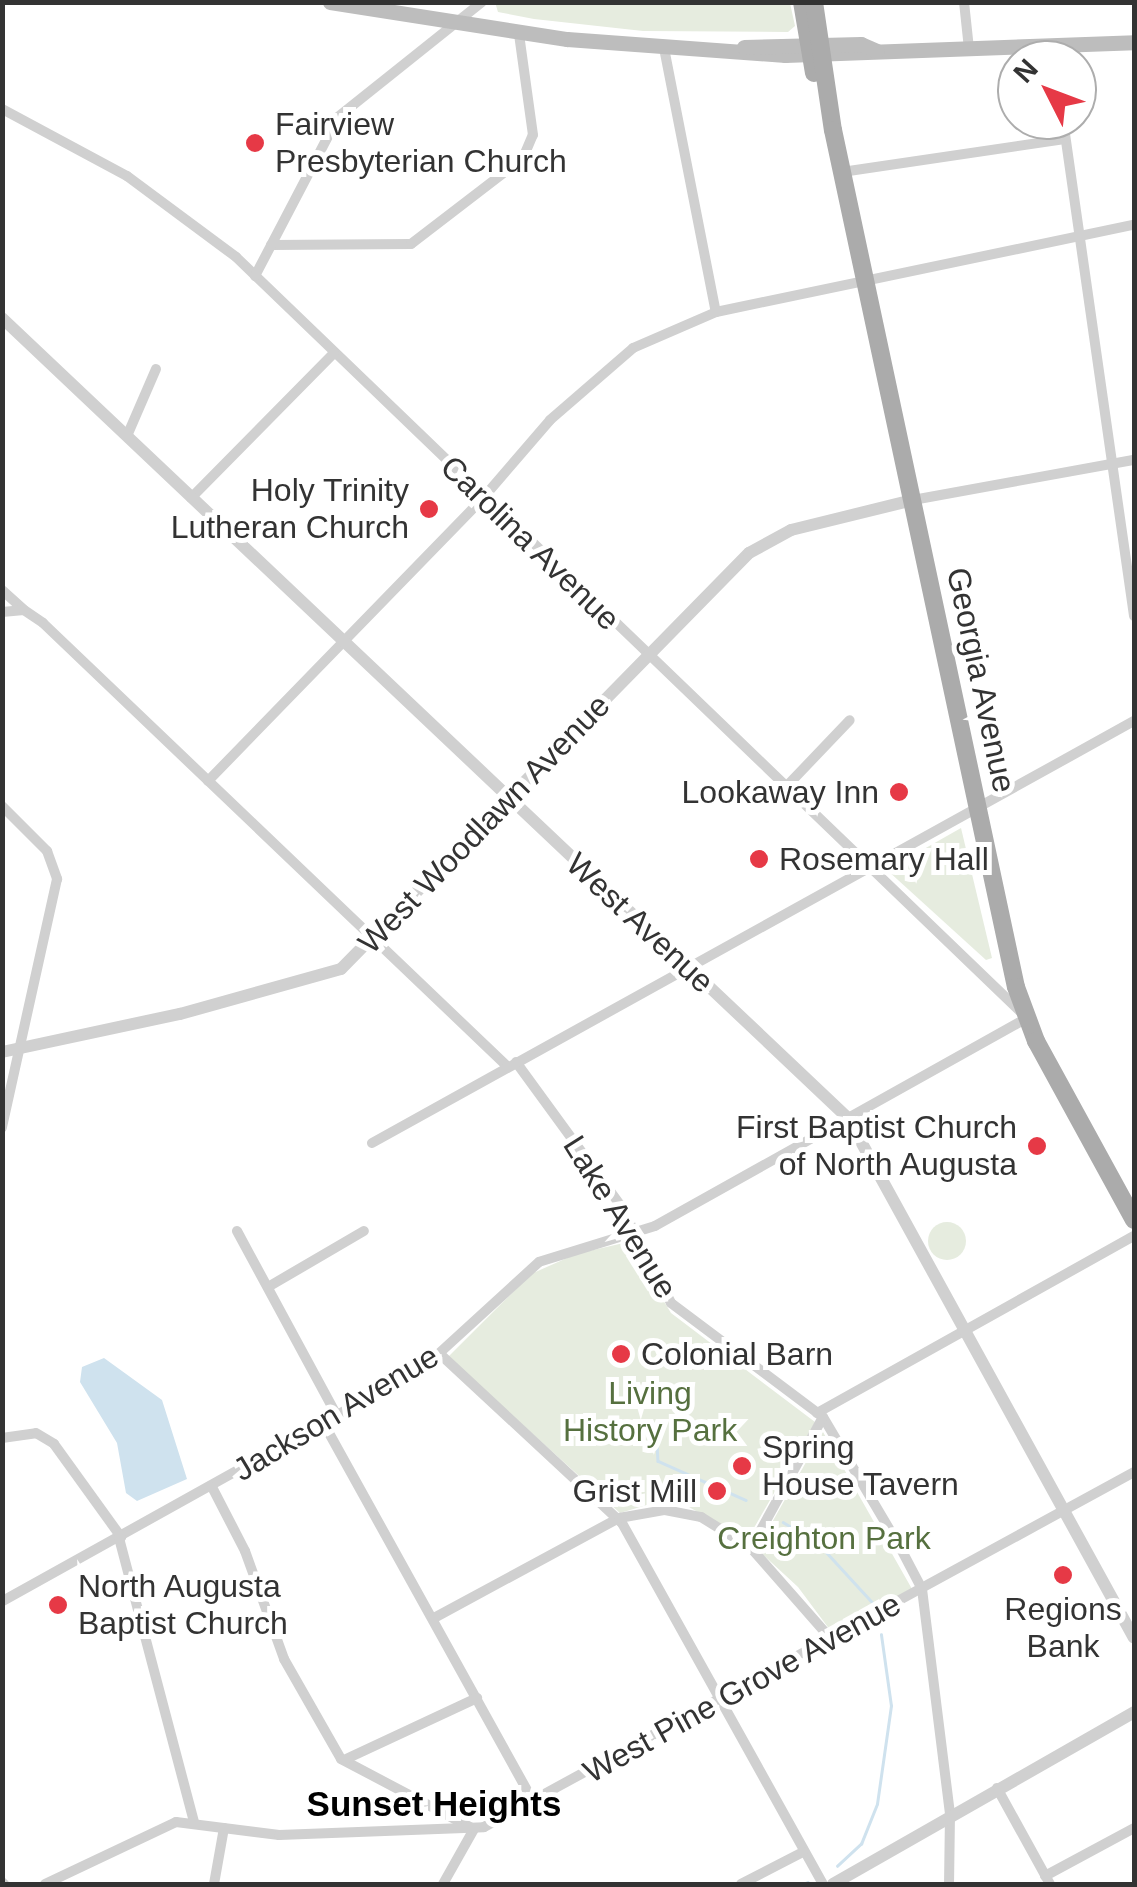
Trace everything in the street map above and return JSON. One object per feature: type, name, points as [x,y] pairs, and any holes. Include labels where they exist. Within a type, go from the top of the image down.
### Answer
[{"type":"main road","points":[[330,2],[370,6],[457,26],[664,48],[997,50]]},
{"type":"main road","name":"Georgia Avenue","points":[[802,2],[867,280],[977,805],[1026,1018],[1134,1220]]},
{"type":"main road","name":"Georgia Avenue","points":[[814,2],[816,49]]},
{"type":"main road","points":[[1097,47],[1134,42]]},
{"type":"street","points":[[255,276],[338,117],[457,26],[482,2]]},
{"type":"street","points":[[964,2],[969,49]]},
{"type":"street","points":[[271,245],[411,244],[523,158],[532,135],[519,34]]},
{"type":"street","points":[[664,48],[716,312]]},
{"type":"street","name":"Carolina Avenue","points":[[2,109],[127,176],[255,276],[784,790],[1026,1018]]},
{"type":"street","points":[[842,172],[1059,140]]},
{"type":"street","points":[[1066,140],[1134,616]]},
{"type":"street","points":[[208,780],[483,498],[550,420],[616,360],[716,312],[1134,226]]},
{"type":"street","name":"West Avenue","points":[[3,318],[848,1118],[1134,1638]]},
{"type":"street","points":[[192,498],[334,353]]},
{"type":"street","points":[[127,436],[156,369]]},
{"type":"street","points":[[912,500],[1134,460]]},
{"type":"street","name":"West Woodlawn Avenue","points":[[2,1052],[312,982],[341,969],[646,657],[768,540],[912,500]]},
{"type":"street","name":"Lake Avenue","points":[[4,595],[512,1065],[621,1206],[679,1311],[820,1415],[922,1589],[950,1814],[949,1884]]},
{"type":"street","points":[[2,612],[24,610]]},
{"type":"street","points":[[784,790],[850,720]]},
{"type":"street","points":[[372,1143],[977,805],[1134,722]]},
{"type":"street","points":[[2,806],[47,850],[58,879],[2,1128]]},
{"type":"street","name":"Jackson Avenue","points":[[2,1601],[212,1487],[440,1355],[527,1269],[564,1250],[634,1234],[1026,1018]]},
{"type":"street","points":[[268,1287],[364,1230]]},
{"type":"street","points":[[237,1231],[338,1416]]},
{"type":"street","points":[[751,1548],[820,1415],[963,1328],[1134,1236]]},
{"type":"street","points":[[440,1355],[618,1518],[822,1884]]},
{"type":"street","points":[[324,1424],[534,1803]]},
{"type":"street","points":[[2,1438],[36,1434],[54,1444],[120,1538],[194,1822]]},
{"type":"street","name":"West Pine Grove Avenue","points":[[46,1884],[156,1827],[194,1822],[334,1836],[474,1829],[534,1803],[1134,1472]]},
{"type":"street","points":[[212,1487],[245,1551],[284,1659],[344,1760],[474,1829],[443,1884]]},
{"type":"street","points":[[434,1618],[618,1518],[653,1510],[688,1513],[751,1548],[832,1639]]},
{"type":"street","points":[[344,1760],[477,1698]]},
{"type":"street","points":[[833,1884],[1134,1712]]},
{"type":"street","points":[[997,1788],[1048,1880],[1134,1828]]},
{"type":"street","points":[[214,1884],[224,1828]]},
{"type":"street","points":[[741,1884],[803,1852]]},
{"type":"green space","points":[[495,2],[790,3],[795,26],[788,32],[643,31],[498,12]]},
{"type":"green space","points":[[961,828],[992,958],[986,960],[887,870]]},
{"type":"green space","points":[[947,1222],[960,1228],[966,1241],[960,1254],[947,1260],[934,1254],[928,1241],[934,1228]]},
{"type":"green space","name":"Living History Park","points":[[628,1242],[671,1313],[815,1422],[747,1540],[689,1507],[650,1504],[620,1513],[448,1357],[531,1274],[576,1254]]},
{"type":"green space","name":"Creighton Park","points":[[823,1432],[912,1589],[833,1634],[798,1587],[757,1549]]},
{"type":"water","points":[[104,1358],[162,1400],[187,1479],[137,1501],[126,1493],[117,1443],[80,1382],[82,1367]]},
{"type":"waterway","points":[[646,1427],[657,1443],[658,1461],[746,1500]]},
{"type":"waterway","points":[[783,1522],[818,1543],[873,1603]]},
{"type":"waterway","points":[[837,1866],[861,1844],[877,1804],[891,1706],[881,1635]]},
{"type":"waterway","points":[[803,1884],[808,1882]]},
{"type":"place","name":"Fairview Presbyterian Church","points":[[255,143]]},
{"type":"place","name":"Holy Trinity Lutheran Church","points":[[429,509]]},
{"type":"place","name":"Lookaway Inn","points":[[899,792]]},
{"type":"place","name":"Rosemary Hall","points":[[759,859]]},
{"type":"place","name":"First Baptist Church of North Augusta","points":[[1037,1146]]},
{"type":"place","name":"Colonial Barn","points":[[621,1354]]},
{"type":"place","name":"Spring House Tavern","points":[[742,1466]]},
{"type":"place","name":"Grist Mill","points":[[717,1491]]},
{"type":"place","name":"Regions Bank","points":[[1063,1575]]},
{"type":"place","name":"North Augusta Baptist Church","points":[[58,1605]]},
{"type":"district","name":"Sunset Heights","points":[[434,1804]]}]
